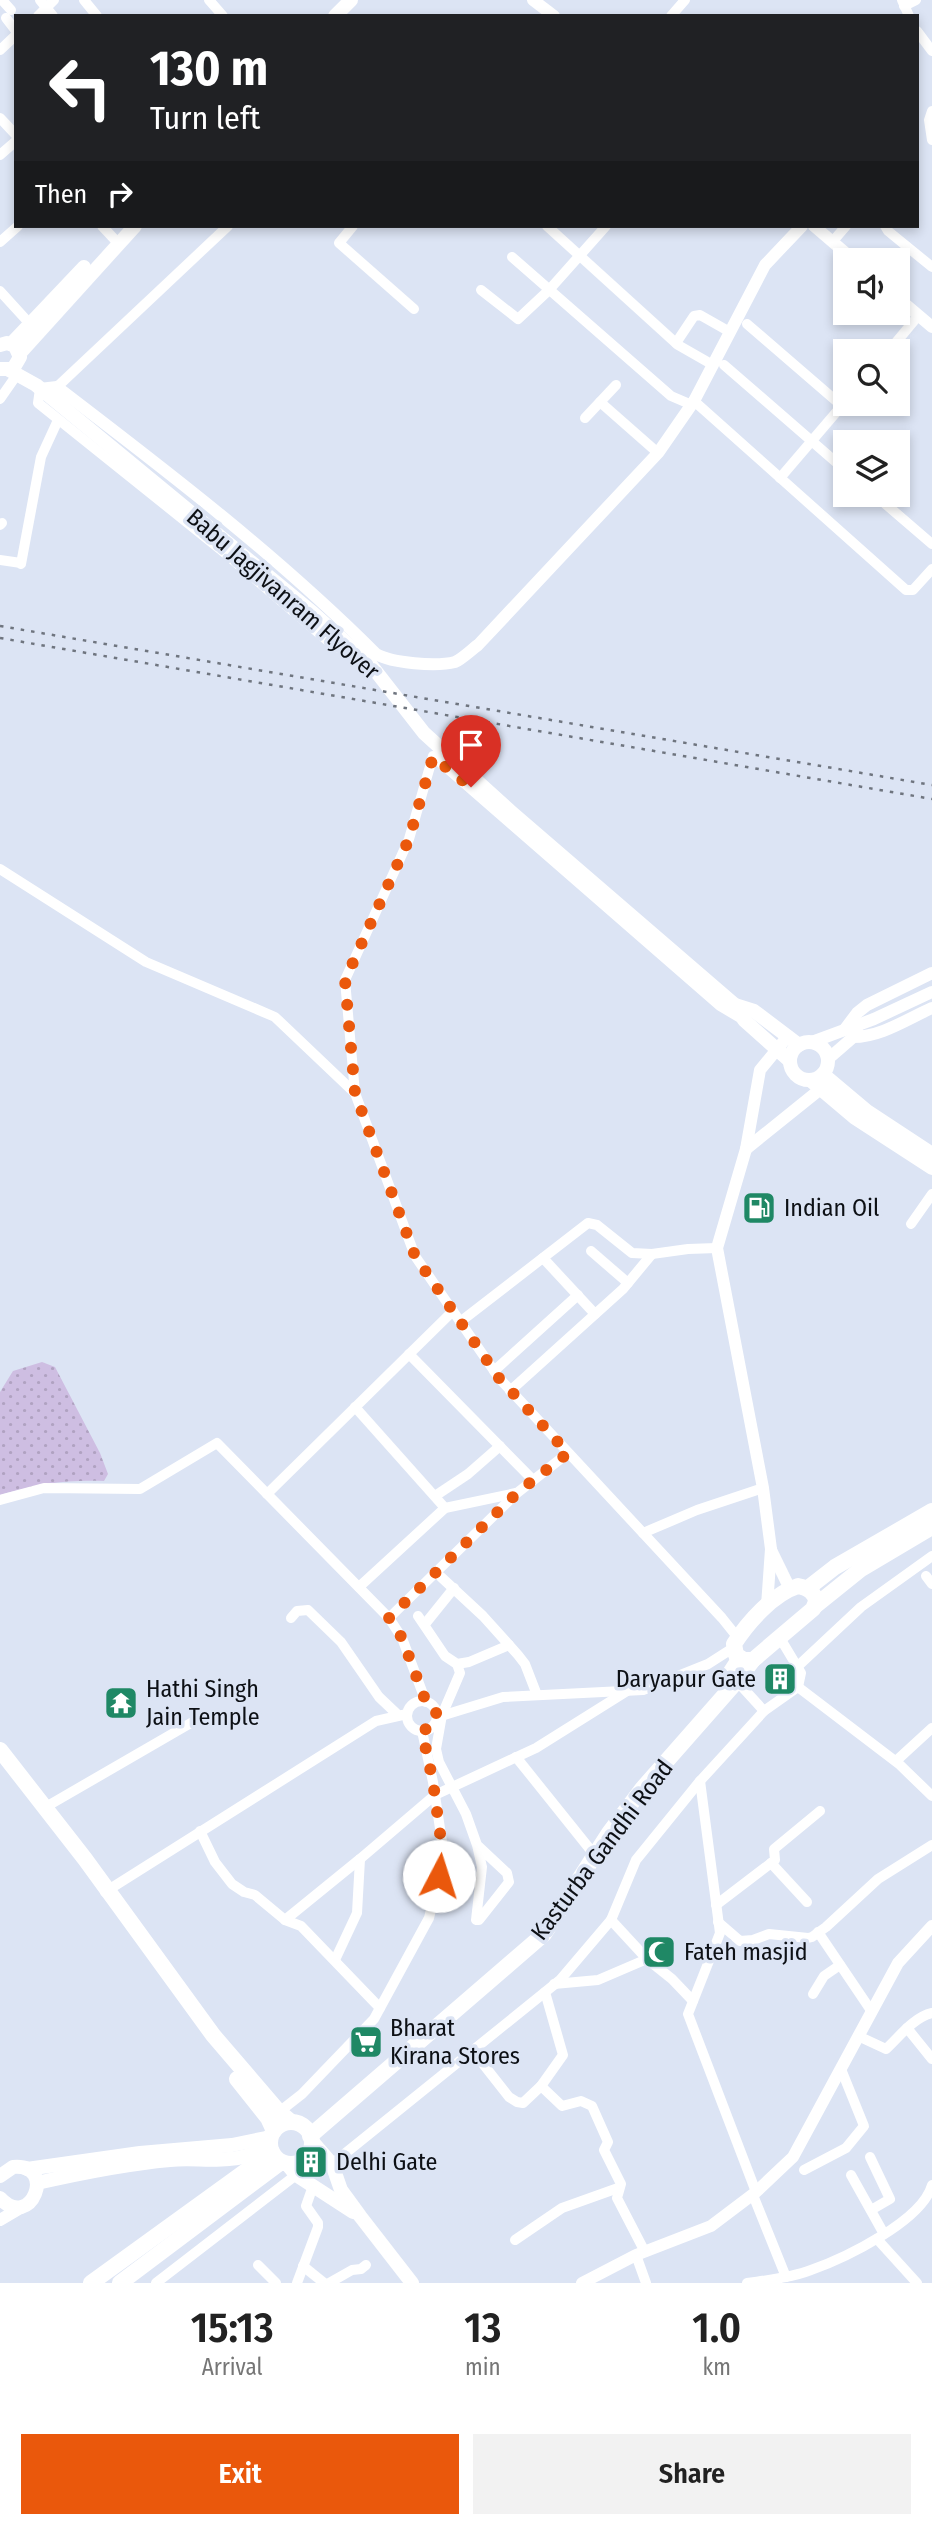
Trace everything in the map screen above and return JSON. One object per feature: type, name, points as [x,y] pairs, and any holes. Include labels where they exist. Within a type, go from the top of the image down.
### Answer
[{"type":"main road","points":[[11,360],[116,240],[123,228]]},
{"type":"main road","points":[[11,360],[30,324],[116,240],[132,228]]},
{"type":"main road","name":"Babu Jagjivanram Flyover","points":[[11,360],[38,387],[56,394],[313,613],[371,665],[424,733],[735,1005]]},
{"type":"main road","points":[[735,1005],[744,1020],[790,1061],[794,1073],[799,1077],[821,1081],[932,1154]]},
{"type":"main road","points":[[735,1005],[754,1011],[800,1041],[823,1047],[828,1065],[821,1081]]},
{"type":"main road","points":[[790,1061],[800,1041]]},
{"type":"main road","points":[[821,1081],[876,1133],[932,1168]]},
{"type":"main road","points":[[808,1588],[835,1567],[932,1511]]},
{"type":"main road","points":[[741,1651],[780,1638],[861,1569],[932,1527]]},
{"type":"main road","points":[[741,1651],[767,1606],[790,1589],[798,1586],[808,1588],[815,1597],[815,1606]]},
{"type":"main road","name":"Kasturba Gandhi Road","points":[[299,2128],[544,1934],[609,1833],[734,1678],[741,1651]]},
{"type":"main road","name":"Kasturba Gandhi Road","points":[[299,2128],[538,1928],[589,1848],[635,1784],[734,1678]]},
{"type":"main road","points":[[0,1750],[213,2035],[332,2164],[341,2190],[412,2283]]},
{"type":"main road","points":[[0,1763],[105,1892],[206,2039],[268,2118],[279,2153],[313,2186],[360,2216]]},
{"type":"main road","points":[[279,2153],[279,2126],[299,2128]]},
{"type":"main road","points":[[27,2169],[140,2153],[232,2145],[279,2153],[293,2164],[305,2159],[309,2154],[299,2128]]},
{"type":"main road","points":[[37,2183],[139,2163],[186,2158],[228,2159],[279,2153]]},
{"type":"main road","points":[[91,2283],[279,2153]]},
{"type":"main road","points":[[120,2283],[279,2153]]},
{"type":"main road","points":[[0,2200],[11,2206],[22,2207],[33,2200],[37,2183],[34,2175],[19,2166],[2,2172]]},
{"type":"street","points":[[2,0],[14,28]]},
{"type":"street","points":[[84,0],[95,14]]},
{"type":"street","points":[[209,0],[221,14]]},
{"type":"street","points":[[533,0],[551,14]]},
{"type":"street","points":[[673,14],[685,0]]},
{"type":"street","points":[[905,7],[916,0]]},
{"type":"street","points":[[919,34],[932,51]]},
{"type":"street","points":[[0,50],[14,35]]},
{"type":"street","points":[[932,111],[929,120],[932,141]]},
{"type":"street","points":[[0,118],[14,133]]},
{"type":"street","points":[[0,155],[14,143]]},
{"type":"street","points":[[0,242],[16,228]]},
{"type":"street","points":[[104,228],[116,240]]},
{"type":"street","points":[[226,228],[56,394],[144,452],[286,571],[376,654],[388,660],[427,663],[456,662],[478,645],[657,453],[718,365],[730,332],[765,265],[800,228]]},
{"type":"street","points":[[351,228],[339,243],[414,309]]},
{"type":"street","points":[[549,228],[676,343],[718,365],[833,460]]},
{"type":"street","points":[[481,290],[517,319],[523,316],[604,228]]},
{"type":"street","points":[[817,228],[841,248]]},
{"type":"street","points":[[833,241],[844,228]]},
{"type":"street","points":[[887,228],[932,267]]},
{"type":"street","points":[[512,257],[671,396],[693,403],[906,590],[913,590],[932,569]]},
{"type":"street","points":[[0,291],[30,324]]},
{"type":"street","points":[[910,309],[932,327]]},
{"type":"street","points":[[676,343],[694,316],[700,315],[730,332]]},
{"type":"street","points":[[899,339],[918,316]]},
{"type":"street","points":[[747,324],[833,396]]},
{"type":"street","points":[[0,400],[11,360]]},
{"type":"street","points":[[585,418],[616,385]]},
{"type":"street","points":[[38,387],[38,403],[220,549],[336,648]]},
{"type":"street","points":[[600,402],[657,453]]},
{"type":"street","points":[[780,478],[833,416]]},
{"type":"street","points":[[0,560],[21,563],[41,457],[58,420]]},
{"type":"street","points":[[889,507],[932,544]]},
{"type":"street","points":[[440,1716],[503,1697],[643,1690],[741,1651],[722,1618],[510,1391],[460,1322],[415,1256],[355,1093],[345,980],[409,839],[433,757],[720,1006],[744,1020]]},
{"type":"street","points":[[0,869],[146,962],[275,1017],[355,1093]]},
{"type":"street","points":[[828,1059],[849,1033],[857,1013],[867,1005],[932,973]]},
{"type":"street","points":[[767,1606],[771,1549],[763,1488],[718,1248],[746,1149],[760,1070],[777,1049],[800,1041],[849,1033],[932,992]]},
{"type":"street","points":[[849,1033],[865,1037],[932,1008]]},
{"type":"street","points":[[746,1149],[821,1081]]},
{"type":"street","points":[[911,1224],[932,1194]]},
{"type":"street","points":[[460,1322],[588,1223],[597,1225],[632,1253],[652,1254],[718,1248]]},
{"type":"street","points":[[591,1251],[628,1283]]},
{"type":"street","points":[[510,1391],[628,1283],[652,1254]]},
{"type":"street","points":[[543,1258],[595,1314]]},
{"type":"street","points":[[494,1371],[578,1296]]},
{"type":"street","points":[[267,1494],[453,1311]]},
{"type":"street","points":[[409,1354],[533,1480]]},
{"type":"street","points":[[355,1407],[445,1508]]},
{"type":"street","points":[[0,1500],[44,1488],[140,1489],[217,1443],[389,1618],[402,1638],[426,1702],[434,1707],[440,1716],[436,1749],[439,1762],[453,1787],[477,1845],[482,1867],[476,1920],[479,1920],[509,1882],[509,1878],[477,1845]]},
{"type":"street","points":[[435,1496],[468,1474],[500,1446]]},
{"type":"street","points":[[389,1618],[517,1493],[568,1453]]},
{"type":"street","points":[[643,1533],[697,1510],[763,1488]]},
{"type":"street","points":[[359,1587],[445,1508],[517,1493]]},
{"type":"street","points":[[771,1549],[790,1589]]},
{"type":"street","points":[[798,1666],[861,1607],[932,1556]]},
{"type":"street","points":[[442,1577],[525,1664],[537,1695]]},
{"type":"street","points":[[291,1618],[298,1611],[308,1610],[341,1643],[379,1697],[403,1715],[412,1728],[422,1731],[430,1728],[440,1716],[460,1673],[457,1664],[444,1656],[421,1620],[454,1588]]},
{"type":"street","points":[[332,2164],[545,1992],[611,1920],[636,1860],[700,1782],[764,1711],[798,1687],[801,1680],[798,1666],[780,1638]]},
{"type":"street","points":[[457,1664],[469,1662],[509,1645]]},
{"type":"street","points":[[734,1678],[764,1711]]},
{"type":"street","points":[[798,1687],[896,1761],[932,1796]]},
{"type":"street","points":[[285,1920],[435,1795],[536,1748],[627,1691]]},
{"type":"street","points":[[105,1892],[376,1721],[403,1715],[412,1705],[426,1702]]},
{"type":"street","points":[[44,1808],[196,1720]]},
{"type":"street","points":[[896,1761],[932,1728]]},
{"type":"street","points":[[299,2128],[302,2094],[374,2019],[429,1918],[443,1855],[435,1795],[422,1731]]},
{"type":"street","points":[[516,1757],[589,1848]]},
{"type":"street","points":[[700,1782],[720,1933],[688,2014],[786,2277]]},
{"type":"street","points":[[716,1905],[775,1860],[774,1849],[820,1811]]},
{"type":"street","points":[[200,1831],[215,1862],[232,1884],[255,1895],[285,1920],[301,1926],[380,2008]]},
{"type":"street","points":[[718,1922],[740,1941],[769,1934],[808,1938],[878,1879],[932,1845]]},
{"type":"street","points":[[335,1961],[357,1913],[360,1859]]},
{"type":"street","points":[[771,1863],[807,1902]]},
{"type":"street","points":[[611,1920],[647,1959],[693,2001]]},
{"type":"street","points":[[582,2283],[640,2254],[711,2226],[754,2194],[793,2157],[898,1963],[932,1926]]},
{"type":"street","points":[[818,1932],[872,2012]]},
{"type":"street","points":[[554,1984],[598,1980],[647,1959]]},
{"type":"street","points":[[813,1994],[824,1976],[840,1965]]},
{"type":"street","points":[[472,2050],[509,2097],[523,2103],[541,2086],[564,2055],[545,1992]]},
{"type":"street","points":[[858,2036],[886,2049],[907,2028],[932,2013]]},
{"type":"street","points":[[907,2028],[932,2059]]},
{"type":"street","points":[[804,2170],[846,2148],[864,2126],[841,2069]]},
{"type":"street","points":[[541,2086],[562,2106],[581,2101],[592,2106],[608,2141],[604,2150],[621,2183],[617,2198],[640,2254],[646,2283]]},
{"type":"street","points":[[156,2283],[279,2153]]},
{"type":"street","points":[[870,2157],[890,2199],[871,2210]]},
{"type":"street","points":[[851,2175],[871,2210],[881,2237],[917,2283]]},
{"type":"street","points":[[747,2283],[766,2282],[811,2270],[881,2237],[907,2219],[929,2197],[932,2185]]},
{"type":"street","points":[[297,2283],[318,2227],[306,2207],[313,2186]]},
{"type":"street","points":[[514,2240],[562,2208],[618,2188]]},
{"type":"street","points":[[0,2220],[22,2207]]},
{"type":"street","points":[[258,2265],[276,2283]]},
{"type":"street","points":[[303,2266],[333,2282],[366,2265]]},
{"type":"shaded area","points":[[42,1362],[55,1367],[100,1453],[108,1474],[104,1481],[51,1484],[0,1495],[0,1392],[13,1371]]},
{"type":"railway","points":[[0,626],[932,785]]},
{"type":"railway","points":[[0,638],[932,799]]},
{"type":"place","name":"Indian Oil","points":[[759,1208]]},
{"type":"place","name":"Daryapur Gate","points":[[780,1679]]},
{"type":"place","name":"Hathi Singh Jain Temple","points":[[121,1703]]},
{"type":"place","name":"Fateh masjid","points":[[659,1952]]},
{"type":"place","name":"Bharat Kirana Stores","points":[[366,2042]]},
{"type":"place","name":"Delhi Gate","points":[[311,2162]]},
{"type":"route","points":[[439,1876],[443,1855],[433,1782],[422,1731],[434,1725],[437,1717],[434,1707],[426,1702],[402,1638],[389,1618],[517,1493],[568,1453],[499,1378],[415,1256],[355,1093],[345,980],[409,839],[433,757],[471,787]]}]
